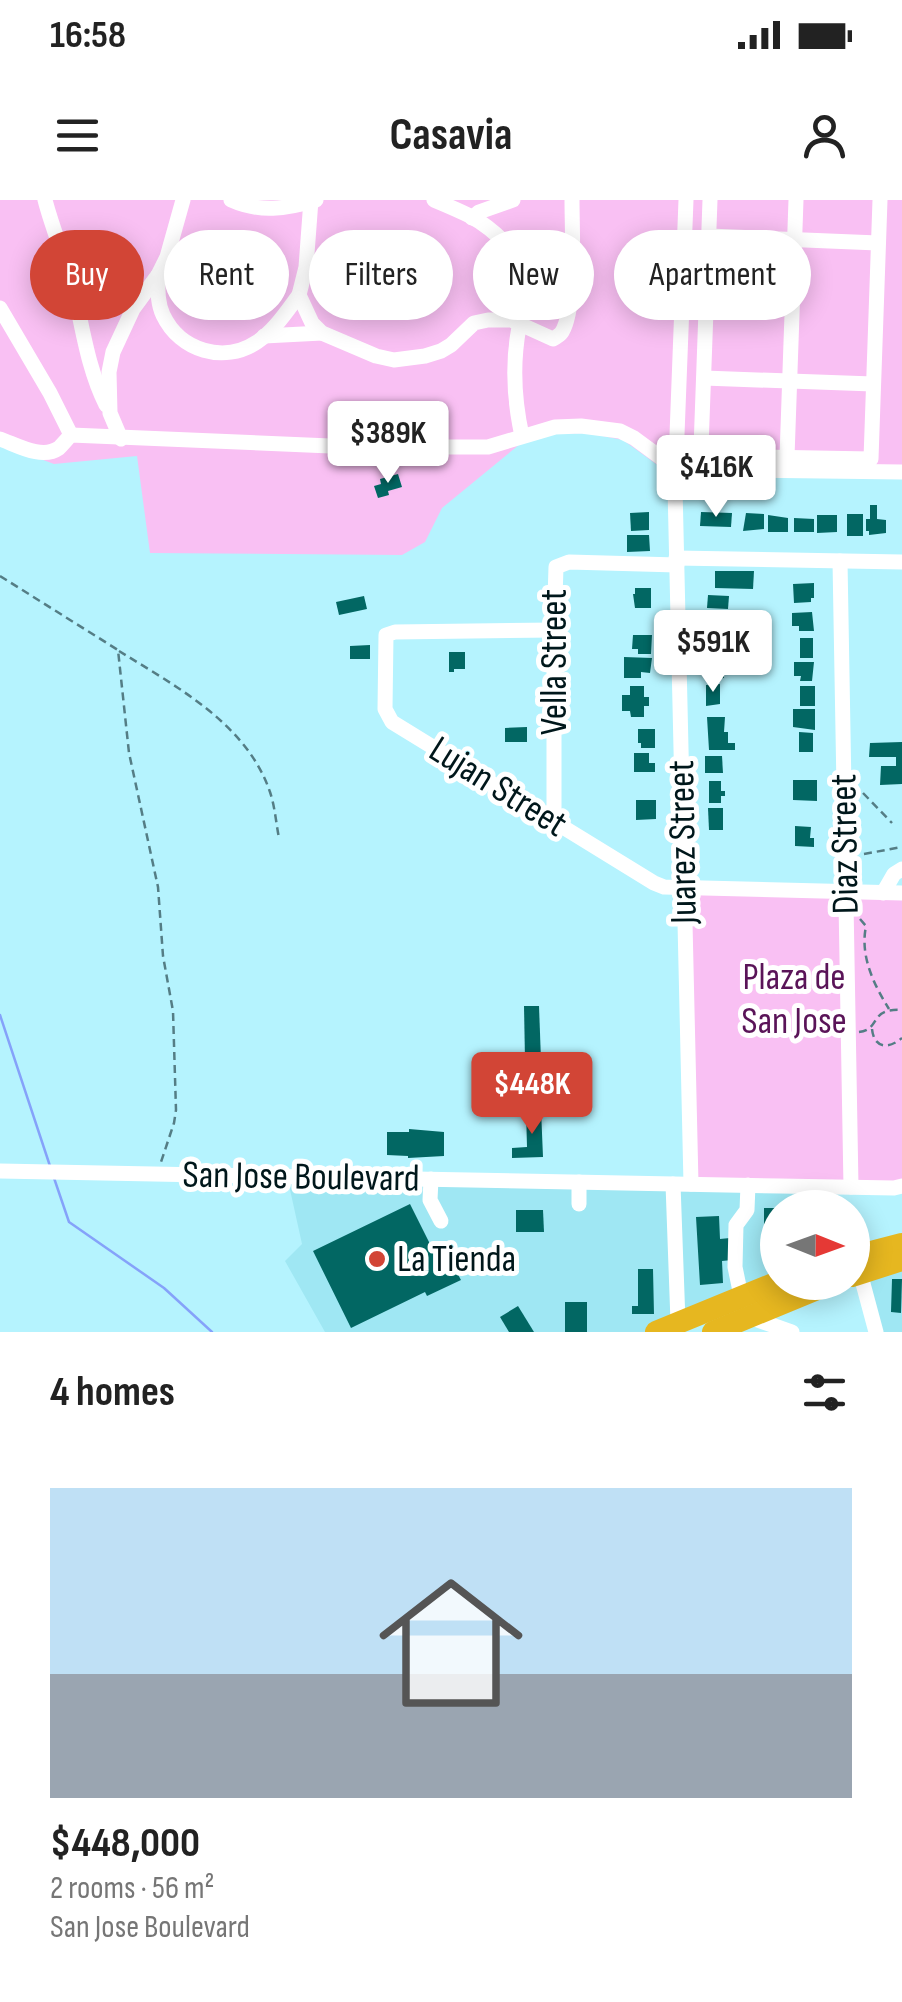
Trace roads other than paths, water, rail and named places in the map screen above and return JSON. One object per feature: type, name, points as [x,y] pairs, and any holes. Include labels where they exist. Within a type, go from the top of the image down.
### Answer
[{"type":"highway","points":[[870,1259],[902,1244]]},
{"type":"highway","points":[[870,1264],[902,1260]]},
{"type":"highway","points":[[713,1332],[760,1295]]},
{"type":"highway","points":[[656,1332],[712,1307],[745,1306],[767,1300]]},
{"type":"street","points":[[45,200],[73,287],[94,381],[121,439]]},
{"type":"street","points":[[144,305],[163,314],[185,342],[214,354],[243,349],[264,336],[300,295],[312,201],[264,210],[231,200]]},
{"type":"street","points":[[434,200],[472,218],[504,242],[530,275],[534,289],[520,324],[515,364],[522,436]]},
{"type":"street","points":[[472,218],[478,212],[513,200]]},
{"type":"street","points":[[300,295],[312,322],[322,333],[376,356],[407,360],[425,356],[451,345],[474,323],[502,320],[553,339],[564,327],[572,270],[572,200]]},
{"type":"street","name":"Juarez Street","points":[[678,1322],[684,888],[676,469],[686,200]]},
{"type":"street","points":[[709,230],[710,200]]},
{"type":"street","points":[[794,230],[796,200]]},
{"type":"street","points":[[706,320],[702,448],[714,456],[871,459],[880,200]]},
{"type":"street","points":[[144,294],[158,276],[186,203]]},
{"type":"street","points":[[811,241],[878,243]]},
{"type":"street","points":[[158,276],[163,314]]},
{"type":"street","points":[[0,308],[71,436]]},
{"type":"street","points":[[110,413],[109,372],[128,320]]},
{"type":"street","points":[[787,458],[792,320]]},
{"type":"street","points":[[264,336],[322,333]]},
{"type":"street","points":[[704,378],[873,384]]},
{"type":"street","points":[[0,439],[43,453],[60,447],[71,436],[354,447],[488,447],[554,427],[600,427],[620,431],[648,446],[676,469],[902,472]]},
{"type":"street","points":[[676,561],[902,562]]},
{"type":"street","name":"Vella Street","points":[[554,822],[558,564],[676,561]]},
{"type":"street","name":"Diaz Street","points":[[840,561],[851,1186]]},
{"type":"street","name":"Lujan Street","points":[[554,630],[386,635],[387,716],[664,887],[902,893]]},
{"type":"street","points":[[883,893],[894,874],[902,869]]},
{"type":"street","name":"San Jose Boulevard","points":[[0,1171],[899,1188]]},
{"type":"street","points":[[431,1179],[430,1200],[441,1222]]},
{"type":"street","points":[[487,1200],[488,1180]]},
{"type":"street","points":[[578,1204],[579,1182]]},
{"type":"street","points":[[748,1186],[747,1210],[736,1225],[735,1266],[745,1306],[792,1332]]},
{"type":"street","points":[[866,1300],[876,1332]]},
{"type":"waterway","points":[[0,1015],[50,1166]]},
{"type":"waterway","points":[[54,1178],[69,1222],[164,1288],[212,1332]]},
{"type":"place","name":"La Tienda","points":[[377,1259]]},
{"type":"park label","name":"Plaza de San Jose","points":[[794,999]]}]
